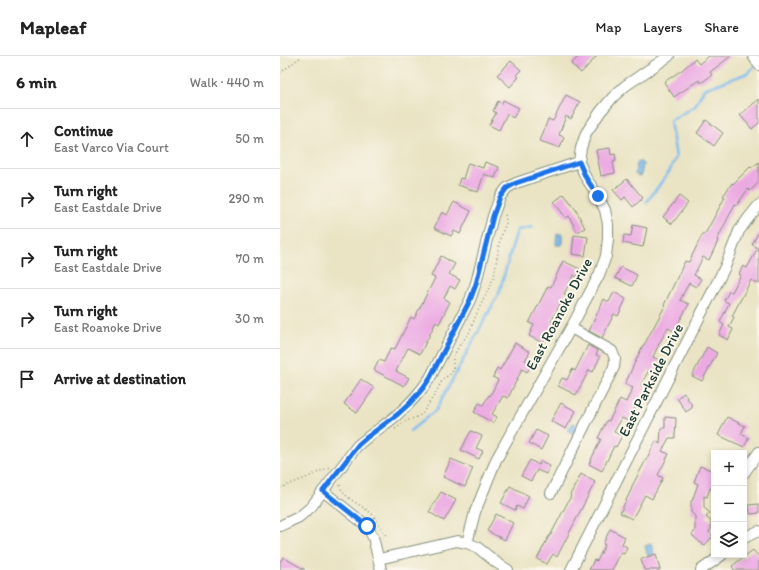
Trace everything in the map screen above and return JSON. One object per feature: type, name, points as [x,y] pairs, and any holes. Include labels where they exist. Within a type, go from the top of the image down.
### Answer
[{"type":"street","points":[[280,526],[299,517],[311,507],[358,445],[409,404],[430,378],[470,300],[476,284],[493,216],[500,197],[507,188],[516,183],[579,162],[581,148],[586,133],[605,105],[624,86],[670,56]]},
{"type":"street","points":[[753,56],[759,65]]},
{"type":"street","name":"East Roanoke Drive","points":[[467,543],[475,512],[496,460],[571,328],[599,275],[606,256],[608,224],[605,210],[586,178],[579,162]]},
{"type":"street","name":"East Parkside Drive","points":[[571,570],[725,267],[739,231],[759,205]]},
{"type":"street","points":[[551,493],[614,367],[615,359],[612,352],[571,328]]},
{"type":"street","points":[[747,469],[759,452]]},
{"type":"street","points":[[323,491],[367,526],[373,537],[381,570]]},
{"type":"street","points":[[747,536],[759,531]]},
{"type":"street","points":[[379,559],[457,541],[477,547],[496,563],[508,570]]},
{"type":"street","points":[[701,570],[718,558]]},
{"type":"path","points":[[280,72],[302,56]]},
{"type":"path","points":[[280,488],[331,466]]},
{"type":"water","points":[[639,162],[643,164],[641,175],[638,176],[635,174],[637,163]]},
{"type":"water","points":[[557,234],[562,234],[562,245],[556,245]]},
{"type":"water","points":[[573,423],[578,427],[575,428],[575,433],[568,431]]},
{"type":"water","points":[[651,544],[654,554],[648,556],[645,546]]},
{"type":"building","points":[[579,56],[597,56],[581,73],[571,64]]},
{"type":"building","points":[[709,56],[731,56],[710,72],[712,75],[701,83],[699,80],[674,97],[664,82],[695,59],[699,64]]},
{"type":"building","points":[[511,61],[521,70],[516,75],[519,77],[510,87],[497,75]]},
{"type":"building","points":[[566,95],[580,102],[571,119],[566,116],[559,135],[564,137],[560,148],[540,141],[548,119],[553,121]]},
{"type":"building","points":[[759,99],[759,123],[752,129],[740,115]]},
{"type":"building","points":[[503,100],[519,108],[513,118],[507,114],[499,130],[489,125],[496,113],[493,111],[498,101],[502,104]]},
{"type":"building","points":[[706,120],[723,133],[714,146],[697,133]]},
{"type":"building","points":[[610,148],[611,155],[615,154],[616,161],[613,162],[615,173],[601,176],[596,150]]},
{"type":"building","points":[[485,162],[499,167],[495,178],[484,174],[478,192],[458,185],[460,178],[463,179],[468,163],[483,168]]},
{"type":"building","points":[[759,162],[759,182],[750,191],[748,189],[737,205],[735,204],[709,260],[703,257],[694,275],[701,279],[696,287],[689,283],[680,300],[689,304],[674,331],[668,328],[660,342],[653,357],[659,360],[653,372],[649,370],[641,385],[646,387],[628,421],[622,418],[614,432],[622,436],[616,447],[614,446],[602,471],[589,464],[601,439],[598,438],[607,420],[609,421],[620,399],[626,402],[633,388],[625,384],[643,345],[665,306],[664,305],[685,261],[689,262],[703,233],[705,234],[725,197],[723,196],[732,183],[733,184],[750,167],[751,168]]},
{"type":"building","points":[[627,179],[643,198],[633,207],[625,197],[622,200],[613,190]]},
{"type":"building","points":[[564,194],[576,210],[585,228],[577,232],[569,216],[566,218],[554,202]]},
{"type":"building","points":[[679,196],[688,203],[672,224],[663,217]]},
{"type":"building","points":[[454,202],[471,211],[460,234],[454,231],[451,236],[434,228],[442,212],[447,215]]},
{"type":"building","points":[[633,225],[647,228],[643,247],[623,243],[624,235],[631,236]]},
{"type":"building","points":[[759,231],[759,284],[751,280],[732,316],[734,317],[729,327],[733,329],[728,340],[719,335],[724,325],[720,322],[729,303],[724,301],[729,291],[732,292],[741,275],[739,274],[743,266],[747,268],[758,248],[752,245]]},
{"type":"building","points":[[574,235],[588,237],[585,256],[572,254]]},
{"type":"building","points":[[441,256],[455,264],[449,274],[460,280],[455,289],[450,286],[444,298],[450,302],[439,324],[436,322],[420,354],[408,348],[396,371],[409,378],[404,386],[374,370],[379,360],[384,362],[391,348],[395,349],[411,317],[414,319],[435,278],[431,276]]},
{"type":"building","points":[[563,261],[580,269],[577,277],[574,275],[564,294],[567,296],[563,303],[561,302],[543,343],[529,336],[534,325],[529,323],[548,286],[551,287]]},
{"type":"building","points":[[621,267],[637,275],[632,286],[615,278]]},
{"type":"building","points":[[614,292],[626,299],[618,316],[614,314],[602,338],[589,331],[604,299],[609,302]]},
{"type":"building","points":[[515,343],[530,352],[525,360],[532,364],[527,372],[522,369],[508,398],[503,396],[492,414],[497,417],[493,423],[474,412],[479,403],[483,405],[489,395],[490,396],[498,380],[493,377],[497,368],[500,370]]},
{"type":"building","points":[[588,345],[598,351],[596,355],[600,357],[593,372],[589,370],[576,395],[558,386],[562,378],[567,380],[572,369],[575,371]]},
{"type":"building","points":[[707,347],[717,353],[702,381],[692,376]]},
{"type":"building","points":[[361,379],[374,388],[357,413],[344,404]]},
{"type":"building","points":[[684,393],[693,407],[686,412],[677,398]]},
{"type":"building","points":[[561,403],[576,411],[566,429],[551,421]]},
{"type":"building","points":[[665,417],[676,418],[675,438],[669,438],[662,451],[669,454],[658,475],[663,478],[652,499],[645,495],[632,519],[620,513],[631,488],[656,441],[660,444],[661,428],[665,428]]},
{"type":"building","points":[[727,417],[745,426],[741,434],[749,438],[744,447],[718,435]]},
{"type":"building","points":[[536,430],[548,436],[541,450],[529,443]]},
{"type":"building","points":[[471,431],[482,436],[476,448],[483,451],[479,459],[461,450]]},
{"type":"building","points":[[451,459],[473,468],[465,487],[443,477]]},
{"type":"building","points":[[530,460],[539,465],[541,461],[550,466],[546,474],[537,470],[531,481],[521,476]]},
{"type":"building","points":[[700,466],[711,470],[711,488],[707,497],[704,496],[704,508],[710,513],[706,517],[711,521],[711,529],[709,532],[711,534],[711,538],[704,546],[692,535],[695,531],[695,516],[691,512],[691,501],[698,484],[694,482]]},
{"type":"building","points":[[581,474],[595,482],[557,557],[553,554],[547,564],[537,559],[571,496],[570,495]]},
{"type":"building","points":[[510,486],[529,496],[523,509],[517,506],[515,510],[501,503]]},
{"type":"building","points":[[441,492],[456,500],[444,521],[429,512]]},
{"type":"building","points":[[759,504],[759,513],[750,514],[749,505]]},
{"type":"building","points":[[496,514],[513,523],[505,540],[487,531]]},
{"type":"building","points":[[610,529],[625,537],[622,544],[627,547],[624,554],[621,553],[612,570],[589,570],[594,560],[597,561],[605,545],[603,544]]},
{"type":"building","points":[[753,550],[759,557],[759,570],[734,570],[732,566],[742,558],[747,558],[747,555]]},
{"type":"building","points":[[656,554],[660,570],[644,570],[641,559]]},
{"type":"building","points":[[283,557],[305,570],[280,570],[280,562]]},
{"type":"waterway","points":[[646,203],[669,172],[676,157],[670,121],[695,106],[704,89],[748,73],[756,64]]},
{"type":"waterway","points":[[410,431],[436,410],[499,293],[517,230],[533,227]]},
{"type":"route","points":[[367,526],[323,491],[358,445],[409,404],[430,378],[470,300],[481,268],[493,216],[500,197],[507,188],[516,183],[579,162],[586,178],[598,196]]}]
